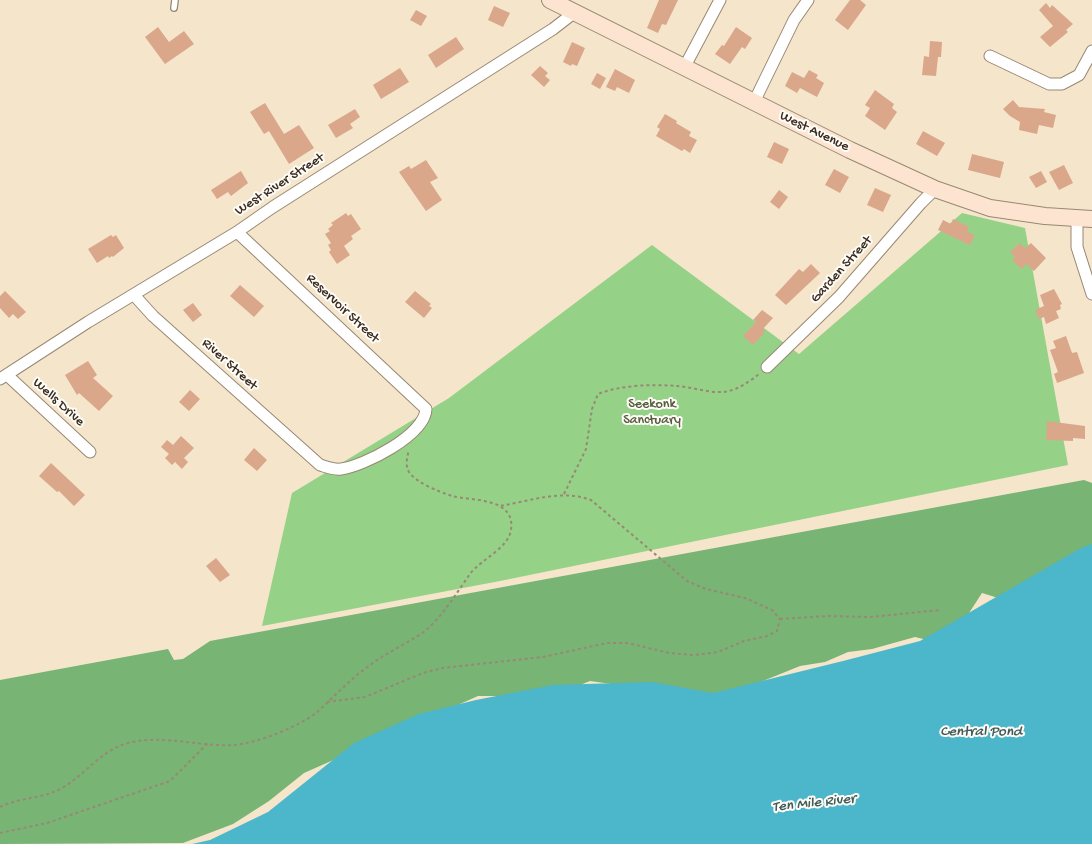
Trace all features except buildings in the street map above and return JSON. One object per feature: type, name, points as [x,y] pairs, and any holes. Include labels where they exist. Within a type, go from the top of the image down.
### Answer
[{"type":"street","name":"West Avenue","points":[[550,0],[850,150],[935,189],[990,208],[1045,216],[1085,219]]},
{"type":"street","points":[[684,68],[720,0]]},
{"type":"street","points":[[754,102],[794,20],[808,0]]},
{"type":"street","name":"West River Street","points":[[3,377],[88,322],[237,232],[273,207],[553,29],[575,12]]},
{"type":"street","points":[[990,56],[1049,84],[1062,84],[1079,75],[1092,51]]},
{"type":"street","name":"Garden Street","points":[[767,367],[839,298],[921,203],[935,189]]},
{"type":"street","points":[[1085,219],[1077,247],[1092,294]]},
{"type":"street","name":"Reservoir Street","points":[[237,232],[426,409]]},
{"type":"street","name":"River Street","points":[[134,295],[153,316],[320,465],[331,469],[342,469],[366,461],[390,449],[413,432],[426,417],[426,409]]},
{"type":"street","name":"Wells Drive","points":[[3,377],[90,452]]},
{"type":"lane","points":[[174,8],[175,0]]},
{"type":"path","points":[[564,494],[586,449],[592,409],[598,394],[610,389],[653,386],[677,386],[723,392],[735,389],[767,367]]},
{"type":"path","points":[[0,807],[12,801],[43,796],[62,788],[108,752],[127,743],[159,740],[235,745],[259,739],[287,729],[307,718],[327,702],[342,686],[373,662],[426,630],[459,592],[471,572],[506,541],[511,529],[508,514],[500,506],[486,501],[453,496],[425,485],[409,472],[406,460],[413,432]]},
{"type":"path","points":[[500,506],[564,494],[580,496],[591,500],[687,580],[706,589],[745,598],[772,610],[780,619]]},
{"type":"path","points":[[780,619],[828,616],[871,617],[940,610]]},
{"type":"path","points":[[327,702],[365,697],[423,673],[442,668],[543,657],[607,643],[628,643],[669,653],[694,655],[718,652],[744,641],[767,636],[777,631],[780,619]]},
{"type":"path","points":[[0,833],[47,823],[170,781],[208,743]]},
{"type":"green space","name":"Seekonk Sanctuary","points":[[962,213],[1025,228],[1068,465],[500,581],[262,626],[292,493],[449,398],[652,245],[799,354]]},
{"type":"green space","points":[[1084,480],[1092,483],[1092,549],[1008,601],[982,593],[969,613],[940,643],[915,637],[872,649],[848,652],[825,662],[800,666],[753,685],[707,697],[590,681],[570,689],[500,696],[478,696],[304,773],[269,801],[233,824],[183,843],[0,844],[0,680],[168,649],[174,660],[183,659],[210,641]]},
{"type":"water","name":"Central Pond","points":[[1092,544],[1092,844],[192,844],[210,840],[268,812],[354,743],[419,714],[476,700],[553,685],[652,682],[713,693],[843,661],[920,641],[1081,548]]},
{"type":"water label","name":"Ten Mile River","points":[[814,804]]}]
